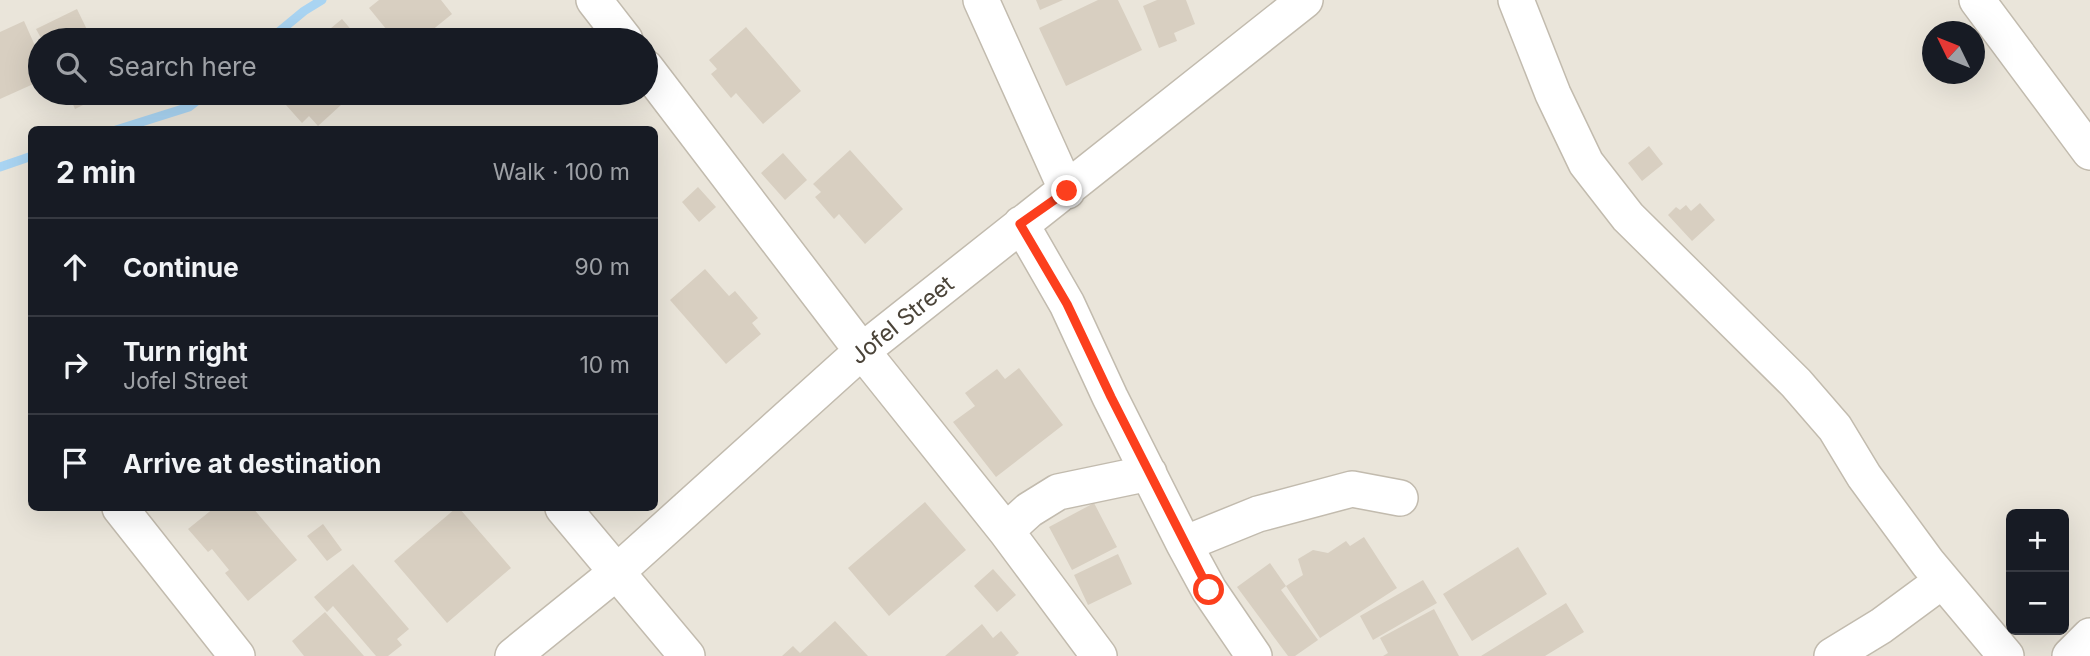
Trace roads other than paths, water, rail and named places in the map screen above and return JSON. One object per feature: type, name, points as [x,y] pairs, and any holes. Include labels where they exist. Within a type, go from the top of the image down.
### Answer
[{"type":"street","points":[[594,0],[616,28]]},
{"type":"street","points":[[981,0],[1067,191]]},
{"type":"street","name":"Jofel Street","points":[[513,656],[618,571],[862,351],[1305,0]]},
{"type":"street","points":[[1516,0],[1553,93],[1586,163],[1628,217],[1796,383],[1835,428],[1864,476],[1942,581],[2006,656]]},
{"type":"street","points":[[1978,0],[2090,152]]},
{"type":"street","points":[[658,84],[862,351],[1006,531],[1099,656]]},
{"type":"street","points":[[1020,224],[1067,304],[1184,544],[1209,590],[1254,656]]},
{"type":"street","points":[[1006,531],[1029,510],[1058,492],[1149,473]]},
{"type":"street","points":[[1184,544],[1258,514],[1352,489],[1400,498]]},
{"type":"street","points":[[122,511],[237,656]]},
{"type":"street","points":[[566,511],[687,656]]},
{"type":"street","points":[[1832,656],[1881,626],[1942,581]]},
{"type":"street","points":[[2070,656],[2090,636]]},
{"type":"waterway","points":[[283,28],[322,0]]},
{"type":"waterway","points":[[129,126],[192,105]]},
{"type":"waterway","points":[[0,167],[28,157]]}]
